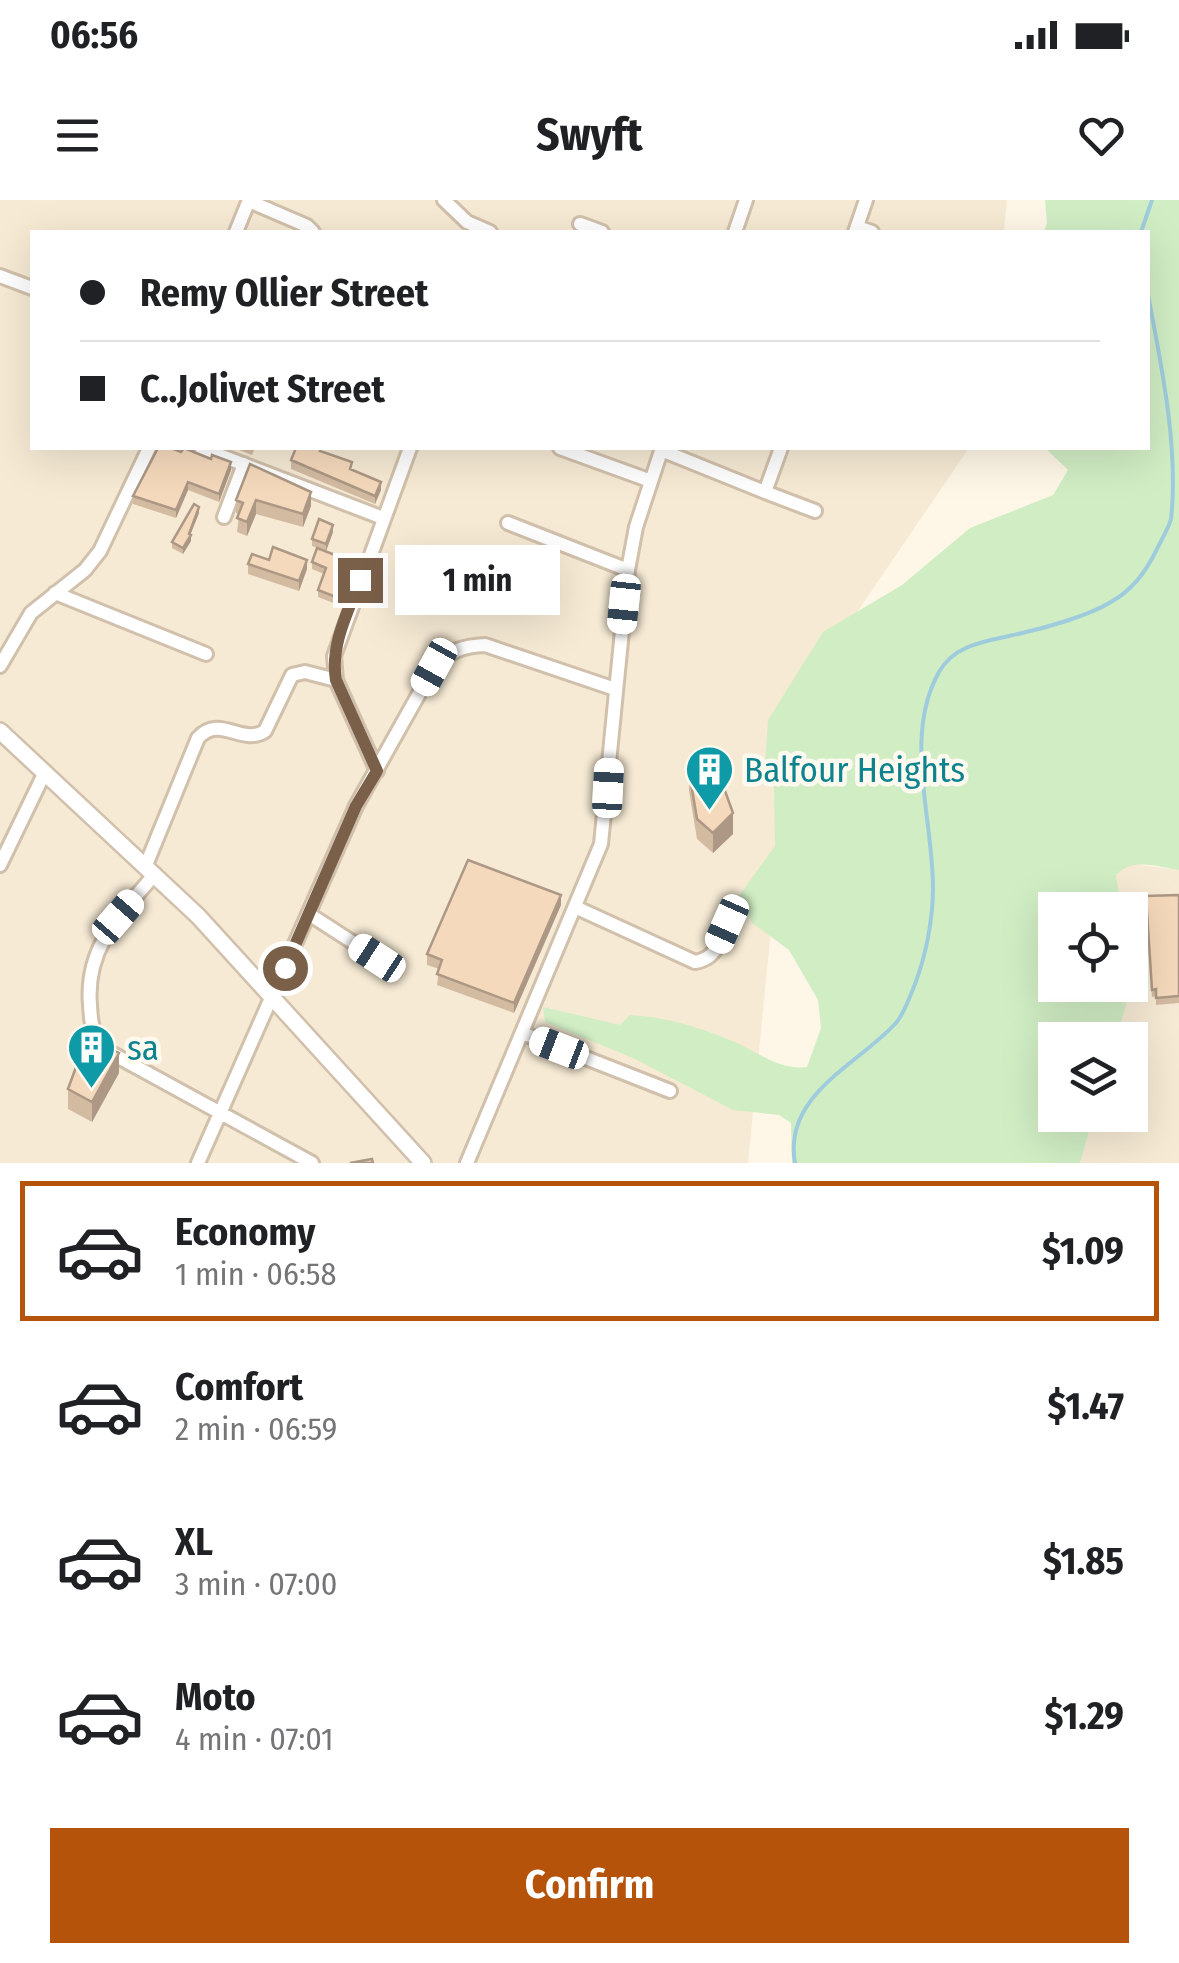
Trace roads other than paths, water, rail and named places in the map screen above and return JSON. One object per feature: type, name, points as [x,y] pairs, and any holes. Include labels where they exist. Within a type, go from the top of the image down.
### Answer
[{"type":"street","points":[[444,200],[466,222],[485,230]]},
{"type":"street","points":[[736,230],[746,200]]},
{"type":"street","points":[[856,230],[866,200]]},
{"type":"street","points":[[237,230],[249,201],[310,230]]},
{"type":"street","points":[[580,224],[596,230]]},
{"type":"street","points":[[0,276],[30,287]]},
{"type":"street","points":[[0,666],[31,612],[84,570],[100,551],[148,450]]},
{"type":"street","points":[[206,450],[383,518]]},
{"type":"street","points":[[377,771],[334,668],[337,641],[409,450]]},
{"type":"street","points":[[566,450],[651,480]]},
{"type":"street","points":[[467,1163],[602,844],[628,570],[636,527],[660,450]]},
{"type":"street","points":[[666,450],[814,511]]},
{"type":"street","points":[[765,492],[780,450]]},
{"type":"street","points":[[224,516],[244,464]]},
{"type":"street","points":[[508,523],[628,570]]},
{"type":"street","points":[[56,594],[206,654]]},
{"type":"street","points":[[198,1163],[356,806],[434,667],[448,653],[465,646],[485,645],[615,689]]},
{"type":"street","points":[[312,1163],[110,1053],[96,1041],[92,1028],[88,976],[98,949],[150,869],[198,738],[220,727],[246,736],[260,736],[292,675],[305,672],[336,680]]},
{"type":"street","points":[[0,731],[150,869],[273,995],[423,1163]]},
{"type":"street","points":[[0,865],[45,772]]},
{"type":"street","points":[[575,908],[696,962],[707,960],[714,953],[727,924]]},
{"type":"street","points":[[309,914],[377,958]]},
{"type":"street","points":[[522,1033],[670,1091]]},
{"type":"waterway","points":[[1142,230],[1152,200]]},
{"type":"waterway","points":[[795,1163],[794,1139],[811,1100],[898,1020],[922,961],[933,888],[921,750],[928,697],[939,672],[963,649],[1066,621],[1118,597],[1142,575],[1168,527],[1173,492],[1171,435],[1150,306]]},
{"type":"place","name":"Balfour Heights","points":[[709,812]]},
{"type":"place","name":"sa","points":[[92,1090]]}]
